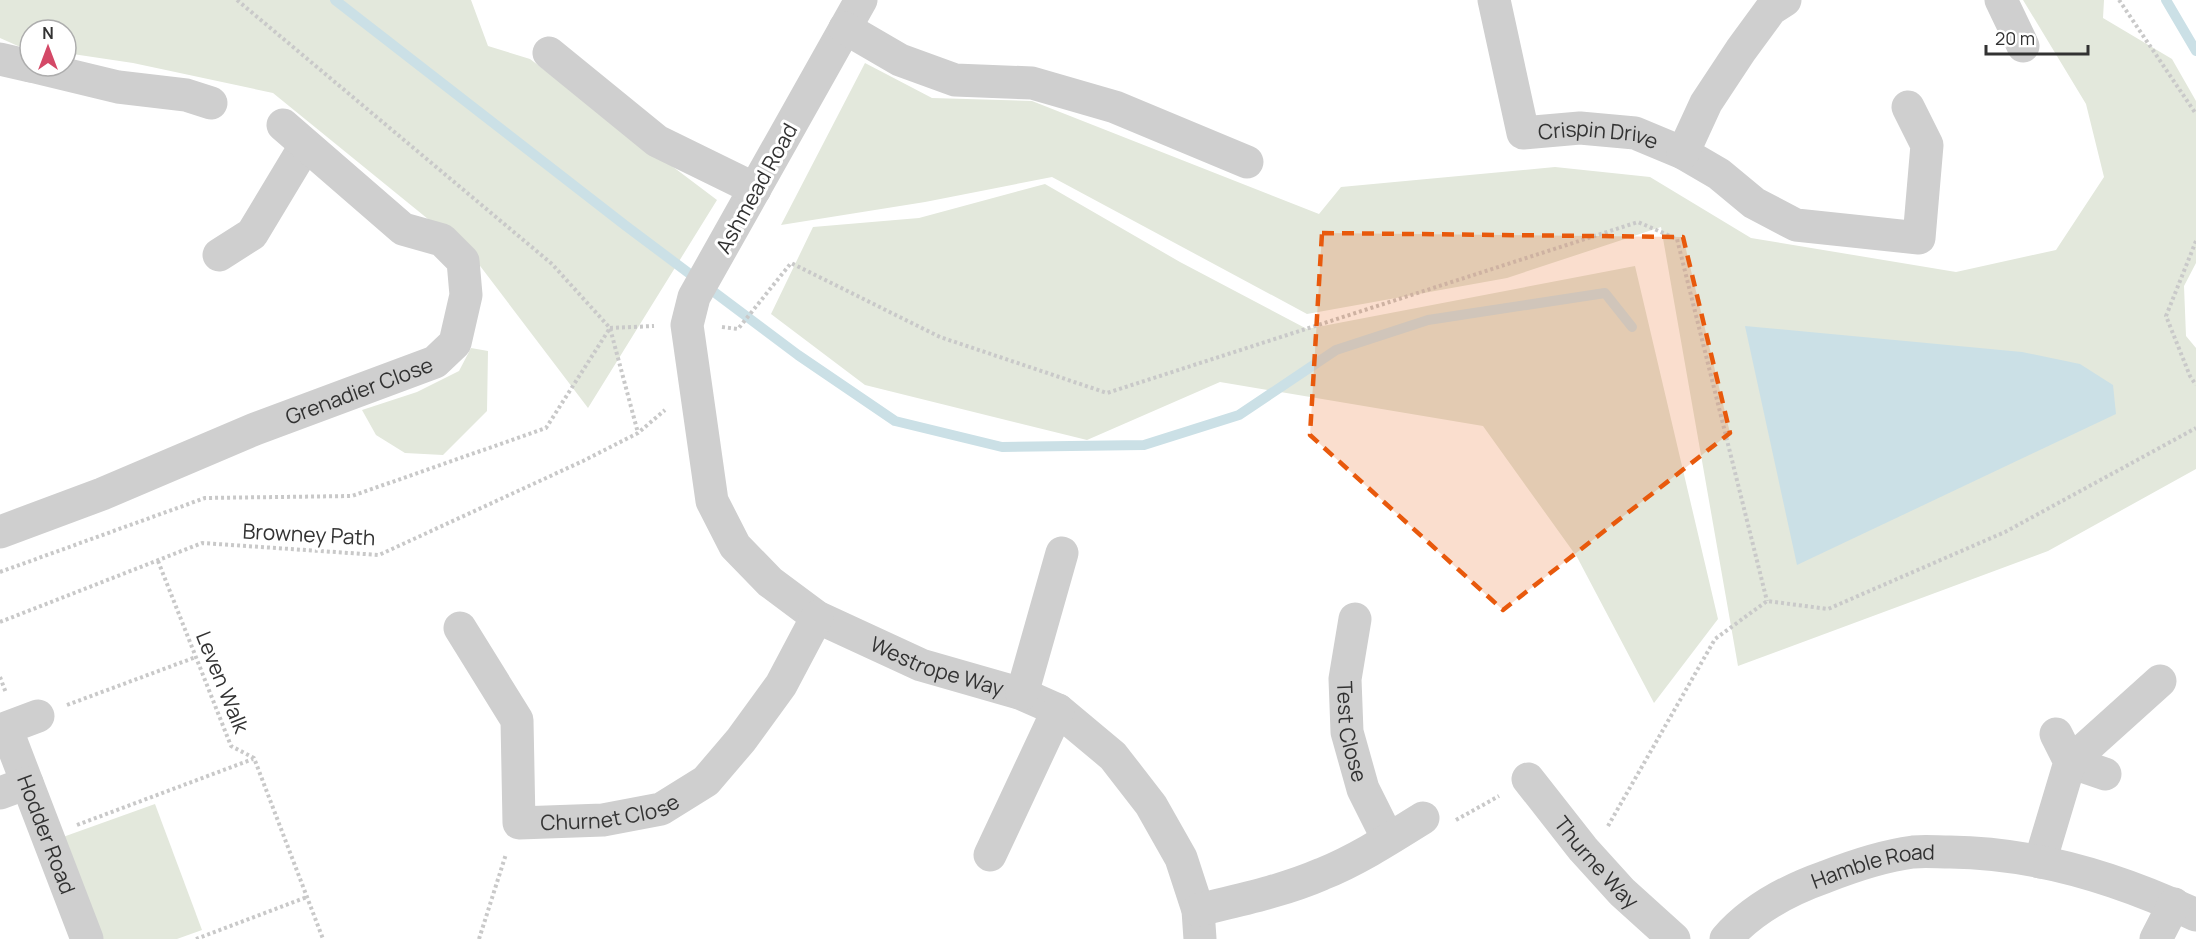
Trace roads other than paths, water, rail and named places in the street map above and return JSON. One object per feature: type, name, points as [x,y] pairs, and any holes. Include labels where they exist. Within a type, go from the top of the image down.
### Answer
[{"type":"street","name":"Ashmead Road","points":[[695,386],[691,311],[710,269],[861,0]]},
{"type":"street","name":"Crispin Drive","points":[[1494,0],[1523,133],[1580,128],[1635,133],[1683,153],[1719,174],[1754,203],[1796,225],[1919,238],[1927,145],[1908,106]]},
{"type":"street","points":[[1683,153],[1706,103],[1741,50],[1771,9],[1785,0]]},
{"type":"street","points":[[2001,0],[2023,46]]},
{"type":"street","points":[[845,28],[900,60],[955,80],[1032,83],[1115,107],[1247,162]]},
{"type":"street","points":[[549,53],[657,141],[755,189]]},
{"type":"street","points":[[0,59],[18,63]]},
{"type":"street","points":[[78,77],[118,87],[186,95],[211,103]]},
{"type":"street","name":"Grenadier Close","points":[[0,532],[102,494],[255,429],[435,362],[455,343],[466,295],[464,261],[442,240],[403,229],[294,136],[252,234],[219,255]]},
{"type":"street","name":"Westrope Way","points":[[695,386],[712,501],[735,546],[770,582],[817,616],[921,665],[1023,694],[1058,710],[1113,756],[1151,805],[1181,858],[1199,925]]},
{"type":"street","points":[[1023,694],[1062,554]]},
{"type":"street","name":"Churnet Close","points":[[460,628],[517,720],[519,823],[603,820],[662,809],[706,781],[741,740],[780,685],[817,616]]},
{"type":"street","name":"Test Close","points":[[1355,619],[1345,679],[1347,732],[1363,789],[1388,839]]},
{"type":"street","points":[[2040,862],[2063,748],[2160,681]]},
{"type":"street","points":[[990,855],[1058,710]]},
{"type":"street","name":"Hodder Road","points":[[38,716],[6,728],[14,788],[48,836],[87,939]]},
{"type":"street","points":[[2063,748],[2105,774]]},
{"type":"street","name":"Thurne Way","points":[[1528,779],[1583,849],[1622,892],[1674,939]]},
{"type":"street","points":[[1199,925],[1254,896],[1322,874],[1423,818]]},
{"type":"street","name":"Hamble Road","points":[[1726,939],[1742,921],[1796,887],[1854,866],[1914,852],[1979,853],[2040,862],[2106,879],[2185,910]]},
{"type":"street","points":[[2156,939],[2185,910]]},
{"type":"waterway","points":[[335,0],[626,226],[798,355],[895,421],[1002,447],[1144,445],[1239,415],[1336,350],[1428,320],[1605,293],[1632,327]]},
{"type":"waterway","points":[[2166,0],[2196,51]]}]
